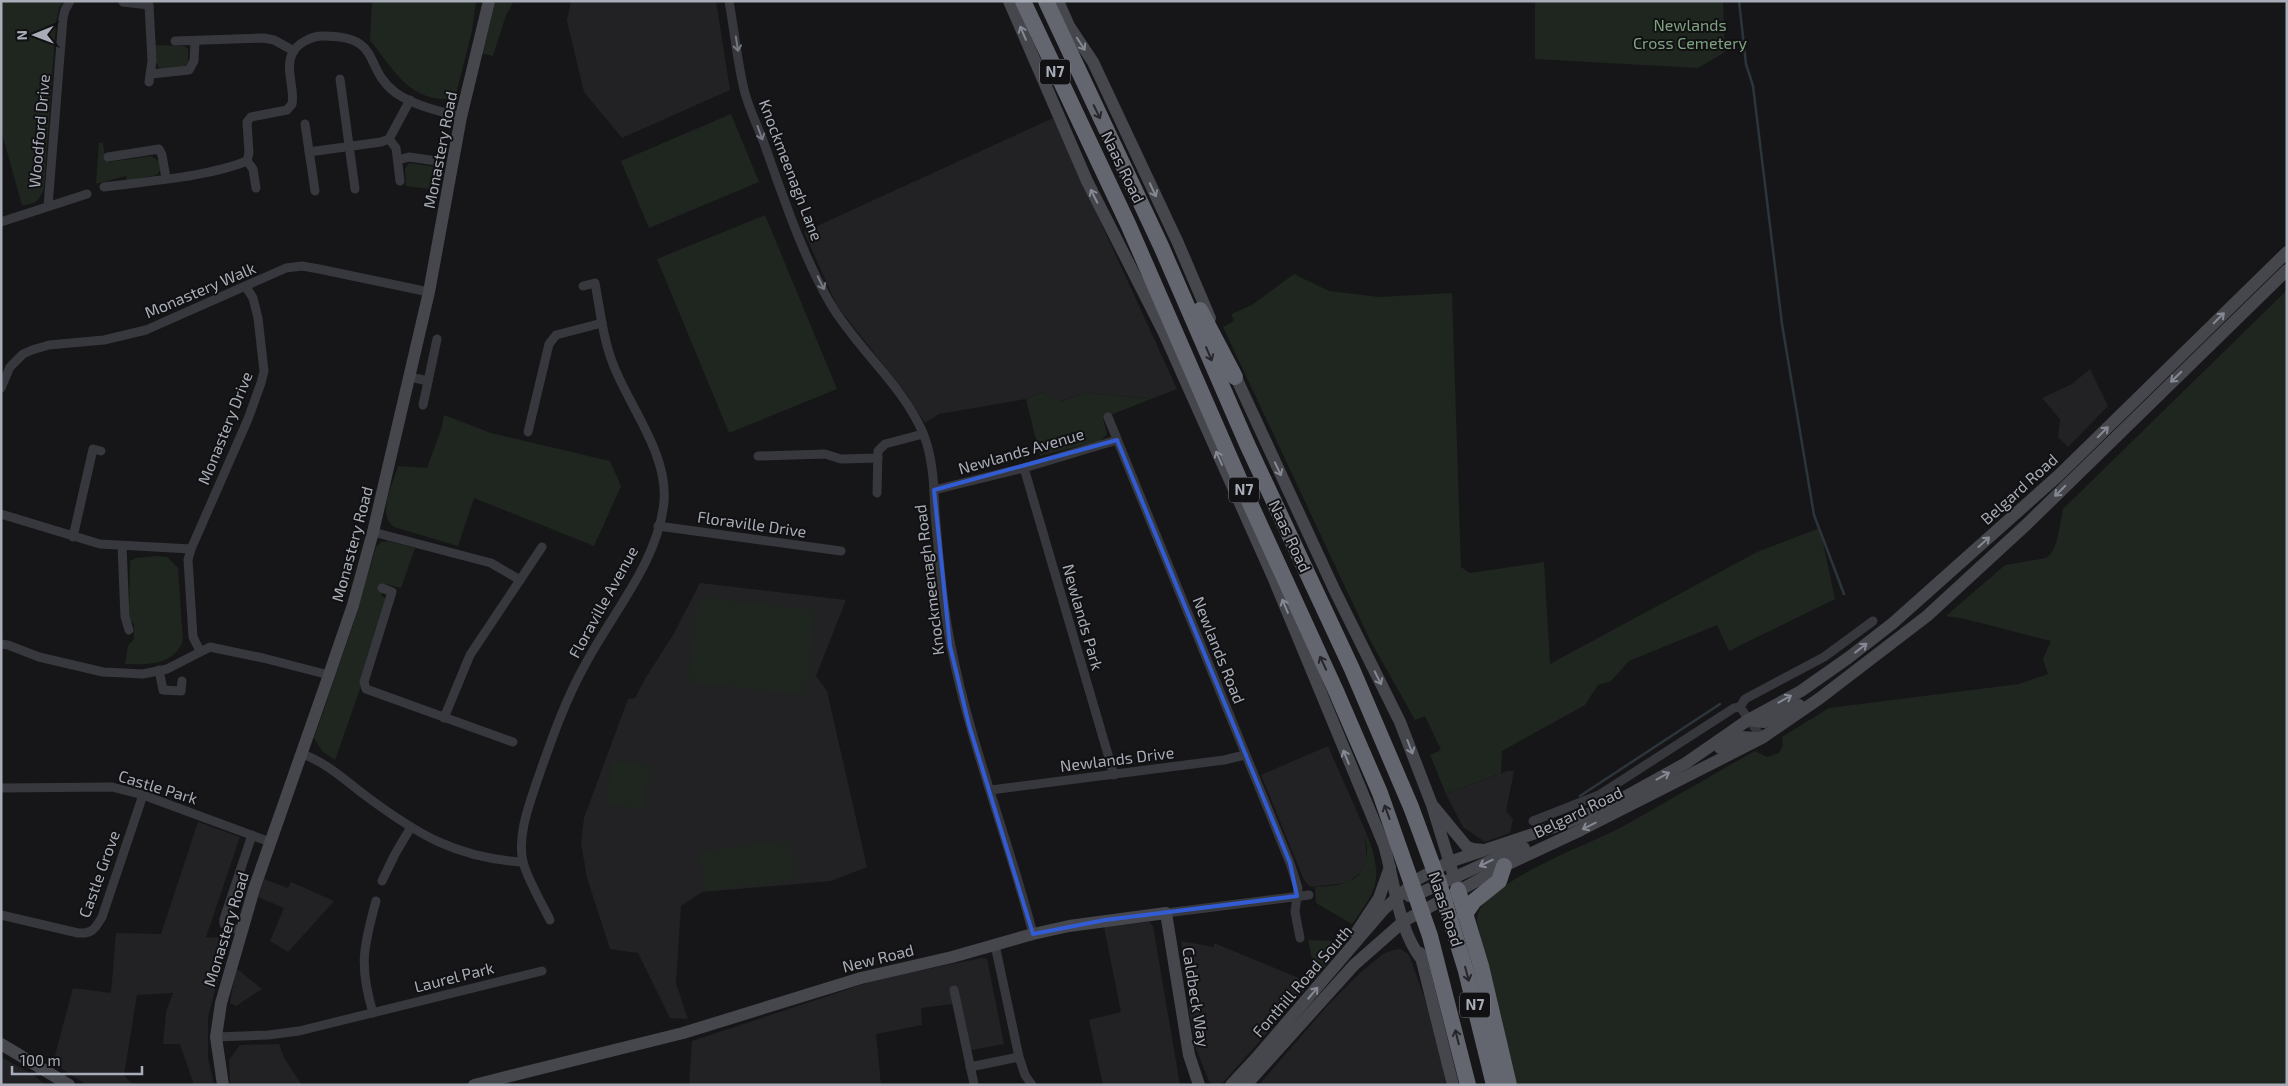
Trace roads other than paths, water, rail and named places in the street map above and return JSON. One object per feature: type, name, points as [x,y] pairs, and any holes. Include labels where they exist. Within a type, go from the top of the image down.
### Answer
[{"type":"highway","name":"Naas Road","points":[[1023,1],[1079,124],[1128,224],[1244,490],[1340,699],[1380,793],[1397,862],[1430,936],[1468,1085]]},
{"type":"highway","name":"Naas Road","points":[[1046,1],[1161,246],[1247,444],[1374,720],[1426,848],[1452,927],[1466,971],[1494,1085]]},
{"type":"highway","name":"N7","points":[[1079,124],[1121,233],[1164,333]]},
{"type":"highway","points":[[1161,246],[1195,301],[1235,377]]},
{"type":"highway","points":[[1465,914],[1474,900],[1499,881],[1504,866]]},
{"type":"highway","points":[[1456,884],[1481,966],[1509,1085]]},
{"type":"main road","name":"Monastery Road","points":[[223,1085],[216,1037],[221,1003],[241,932],[270,842],[353,605],[373,532],[429,292],[461,117],[489,1]]},
{"type":"main road","name":"Naas Road","points":[[1009,1],[1087,181],[1164,333],[1297,634],[1384,845],[1397,862],[1394,881],[1402,893],[1407,919]]},
{"type":"main road","points":[[1058,1],[1069,26],[1093,62],[1178,243],[1235,377],[1349,620],[1400,722],[1432,805],[1456,884]]},
{"type":"main road","name":"Belgard Road","points":[[1402,893],[1426,874],[1449,862],[1569,822],[1612,804],[1686,763],[1748,720],[1801,691],[1848,658],[1894,623],[2059,475],[2287,252]]},
{"type":"main road","name":"Belgard Road","points":[[1407,919],[1456,884],[1504,866],[1762,738],[1820,698],[1944,601],[2027,524],[2287,270]]},
{"type":"main road","points":[[2259,278],[2268,288]]},
{"type":"main road","name":"Belgard Road","points":[[1748,720],[1764,722],[1791,708],[1820,698]]},
{"type":"main road","name":"Belgard Road","points":[[1686,763],[1698,760],[1740,737],[1762,738]]},
{"type":"main road","points":[[1432,805],[1467,847],[1489,850]]},
{"type":"main road","points":[[1402,893],[1418,894],[1456,884],[1497,858],[1566,836]]},
{"type":"main road","points":[[1341,959],[1378,898],[1397,862]]},
{"type":"main road","name":"Fonthill Road South","points":[[1231,1085],[1341,959],[1402,893]]},
{"type":"main road","name":"New Road","points":[[474,1085],[683,1033],[861,978],[1033,934],[1076,925],[1166,913]]},
{"type":"main road","name":"Caldbeck Way","points":[[1166,913],[1189,1055],[1199,1085]]},
{"type":"main road","points":[[1407,919],[1414,951],[1422,960]]},
{"type":"main road","points":[[1407,919],[1422,960],[1453,1085]]},
{"type":"main road","name":"Fonthill Road South","points":[[1246,1085],[1331,989],[1383,938],[1407,919]]},
{"type":"main road","points":[[1383,938],[1397,936],[1411,941]]},
{"type":"main road","points":[[1,1044],[69,1085]]},
{"type":"street","name":"Woodford Drive","points":[[48,206],[63,18],[70,1]]},
{"type":"street","name":"Knockmeenagh Lane","points":[[729,1],[743,87],[772,167],[810,262],[830,303],[854,339],[865,350]]},
{"type":"street","points":[[123,2],[149,5],[152,32],[150,78],[189,70],[194,61],[195,42]]},
{"type":"street","points":[[247,161],[249,153],[247,122],[251,117],[287,110],[292,104],[291,56],[307,40],[317,36],[347,37],[367,50],[388,85],[396,93],[410,100],[461,117]]},
{"type":"street","points":[[175,41],[195,42],[264,38],[274,40],[294,51]]},
{"type":"street","points":[[340,79],[355,189]]},
{"type":"street","points":[[309,152],[380,142],[389,139],[410,100]]},
{"type":"street","points":[[306,124],[315,191]]},
{"type":"street","points":[[389,139],[396,148],[400,182]]},
{"type":"street","points":[[108,157],[159,150],[162,155],[166,178]]},
{"type":"street","points":[[398,160],[409,158],[437,161]]},
{"type":"street","points":[[104,187],[166,178],[237,165],[247,161]]},
{"type":"street","points":[[247,161],[253,169],[256,188]]},
{"type":"street","points":[[1,222],[87,194]]},
{"type":"street","name":"Monastery Walk","points":[[1,388],[10,367],[23,354],[32,350],[49,346],[104,340],[146,330],[286,268],[302,266],[429,292]]},
{"type":"street","name":"Floraville Avenue","points":[[550,920],[523,862],[524,818],[556,727],[588,659],[623,605],[640,572],[658,526],[664,502],[661,470],[613,365],[602,323],[595,283],[583,286]]},
{"type":"street","name":"Monastery Drive","points":[[200,651],[193,637],[188,560],[191,549],[248,419],[264,371],[258,318],[253,298],[246,287]]},
{"type":"street","points":[[528,432],[549,344],[556,335],[602,323]]},
{"type":"street","points":[[424,405],[437,339]]},
{"type":"street","name":"Knockmeenagh Road","points":[[865,350],[915,418],[928,449],[950,646],[969,725],[991,790],[1033,934]]},
{"type":"street","points":[[410,377],[428,381]]},
{"type":"street","name":"Newlands Road","points":[[1108,417],[1290,864],[1298,888],[1295,912],[1300,938]]},
{"type":"street","points":[[877,492],[878,451],[885,444],[923,434]]},
{"type":"street","name":"Newlands Avenue","points":[[934,490],[1024,468],[1117,440]]},
{"type":"street","points":[[73,537],[92,450],[101,451]]},
{"type":"street","points":[[758,456],[825,454],[841,458],[878,458]]},
{"type":"street","name":"Newlands Park","points":[[1024,468],[1114,775]]},
{"type":"street","points":[[1,514],[100,544],[168,546],[191,549]]},
{"type":"street","name":"Floraville Drive","points":[[658,526],[842,551]]},
{"type":"street","points":[[373,532],[491,563],[520,580]]},
{"type":"street","points":[[122,546],[125,617],[129,630]]},
{"type":"street","points":[[444,718],[470,655],[542,547]]},
{"type":"street","points":[[382,588],[392,592],[364,682],[366,688],[513,742]]},
{"type":"street","name":"Belgard Road","points":[[1533,821],[1599,795],[1734,708],[1740,707],[1745,699],[1824,656],[1874,621]]},
{"type":"street","points":[[1,644],[39,657],[103,672],[143,674],[167,668],[210,647],[329,675]]},
{"type":"street","points":[[159,670],[163,690],[180,691],[182,681]]},
{"type":"street","points":[[1740,707],[1762,738]]},
{"type":"street","points":[[302,754],[325,765],[380,806],[431,839],[464,854],[500,861],[523,862]]},
{"type":"street","name":"Newlands Drive","points":[[991,790],[1224,760],[1245,755]]},
{"type":"street","name":"Castle Park","points":[[1,788],[112,787],[144,795],[270,842]]},
{"type":"street","name":"Castle Grove","points":[[1,915],[78,933],[88,934],[95,929],[102,917],[144,795]]},
{"type":"street","points":[[382,881],[411,827]]},
{"type":"street","points":[[241,932],[224,924],[224,919],[252,836]]},
{"type":"street","name":"New Road","points":[[1166,913],[1309,895]]},
{"type":"street","points":[[373,1013],[363,963],[368,930],[376,901]]},
{"type":"street","points":[[995,945],[1019,1058],[1025,1075],[1032,1085]]},
{"type":"street","name":"Laurel Park","points":[[216,1037],[268,1035],[299,1031],[542,971]]},
{"type":"street","points":[[954,990],[974,1084]]},
{"type":"street","points":[[970,1067],[1019,1058]]},
{"type":"waterway","points":[[1739,1],[1746,64],[1753,86],[1782,324],[1814,515],[1844,594]]},
{"type":"waterway","points":[[1580,796],[1720,704]]},
{"type":"park label","name":"Newlands Cross Cemetery","points":[[1690,34]]}]
